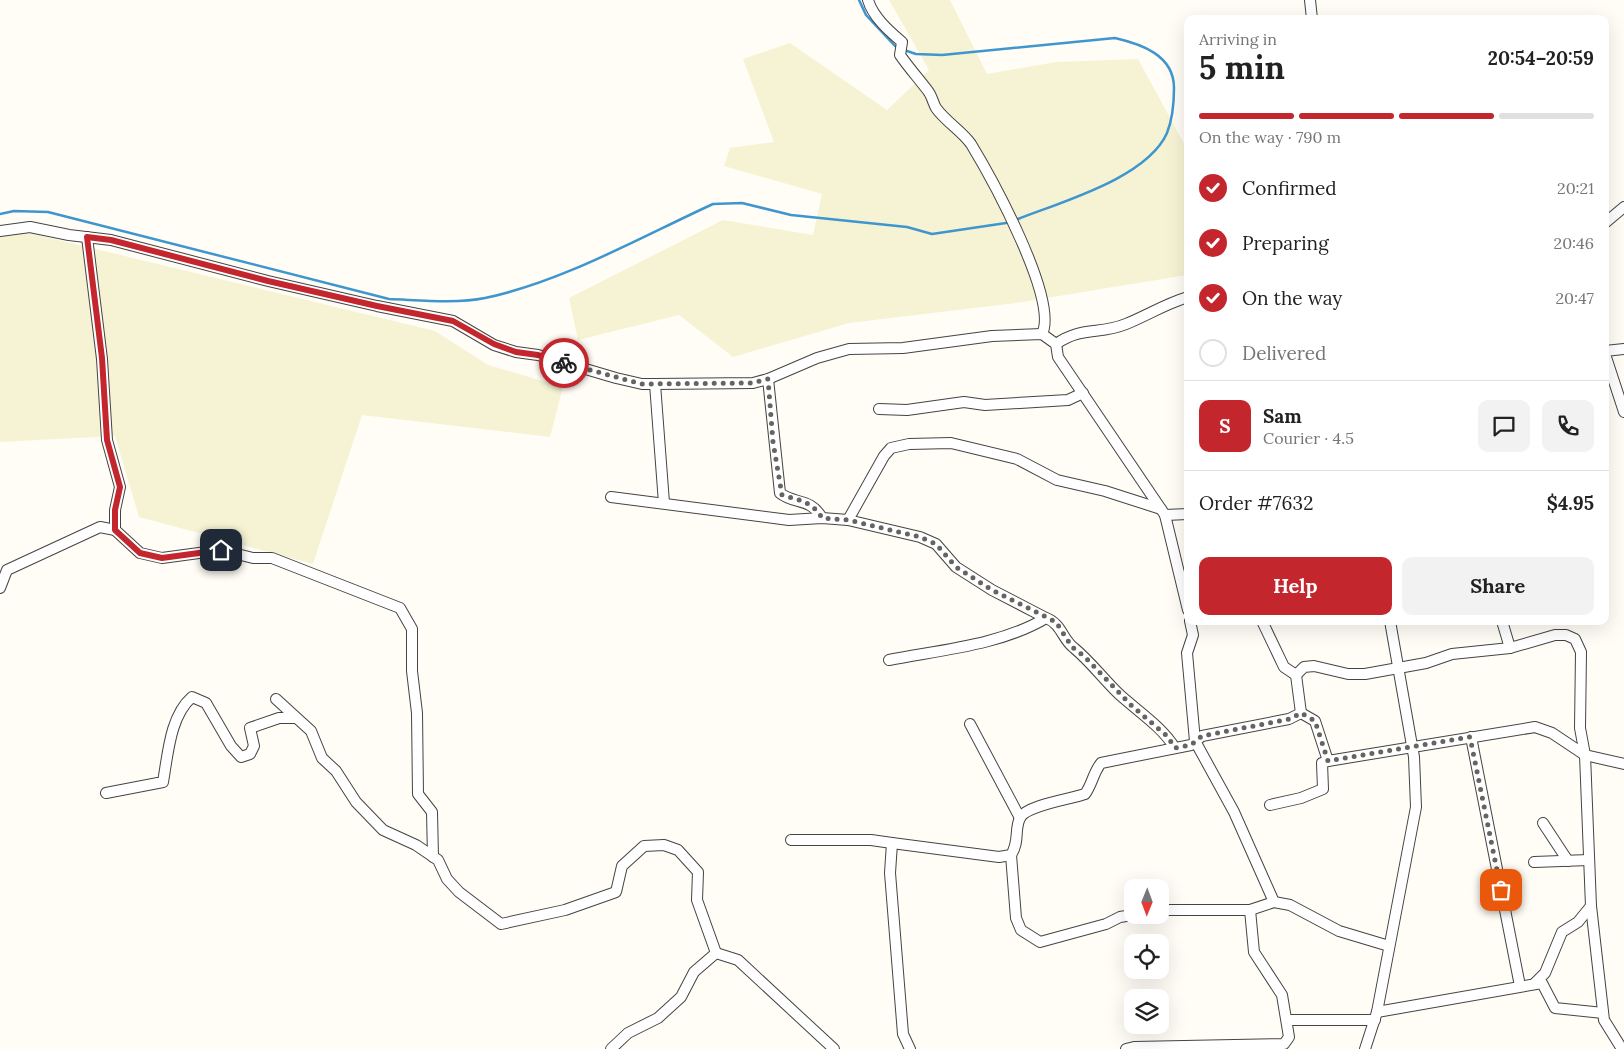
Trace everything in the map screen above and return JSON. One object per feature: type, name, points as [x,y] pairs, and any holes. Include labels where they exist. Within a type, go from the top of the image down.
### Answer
[{"type":"street","points":[[868,0],[870,7],[888,30],[902,42],[900,55],[929,93],[936,108],[970,143],[1007,209],[1019,234],[1044,303],[1045,327],[1042,334]]},
{"type":"street","points":[[1310,0],[1312,15]]},
{"type":"street","points":[[1609,220],[1624,207]]},
{"type":"street","points":[[0,231],[30,227],[111,240],[268,281],[453,321],[494,344],[516,352],[538,355],[642,384],[752,383],[768,379],[817,358],[849,349],[903,348],[992,336],[1042,334],[1056,344],[1058,357],[1149,488],[1163,512],[1184,594]]},
{"type":"street","points":[[87,237],[102,358],[107,440],[120,487],[115,510],[115,530]]},
{"type":"street","points":[[1056,344],[1069,335],[1083,330],[1108,330],[1184,298]]},
{"type":"street","points":[[1609,352],[1624,348]]},
{"type":"street","points":[[1609,365],[1624,412]]},
{"type":"street","points":[[768,379],[780,493],[807,502],[818,510],[822,518]]},
{"type":"street","points":[[656,384],[664,503]]},
{"type":"street","points":[[879,409],[907,410],[964,402],[985,405],[1068,400],[1083,393]]},
{"type":"street","points":[[848,520],[884,456],[891,448],[929,442],[951,443],[1017,459],[1057,480],[1105,490],[1163,512],[1184,514]]},
{"type":"street","points":[[611,496],[789,520],[822,518],[848,520],[920,537],[936,544],[956,567],[992,590],[1056,622],[1072,647],[1084,656],[1132,706],[1167,736],[1175,748]]},
{"type":"street","points":[[0,588],[7,570],[34,560],[71,539],[100,527],[115,530],[140,553],[162,558],[221,550],[253,558],[272,558],[400,608],[412,629],[412,671],[417,713],[418,794],[432,812],[433,856]]},
{"type":"street","points":[[889,660],[983,641],[1030,628],[1046,618]]},
{"type":"street","points":[[1191,625],[1193,635],[1187,653],[1195,741],[1234,812],[1274,902]]},
{"type":"street","points":[[1264,625],[1284,667],[1296,675],[1301,713]]},
{"type":"street","points":[[1365,1049],[1376,1016],[1416,808],[1412,746],[1391,625]]},
{"type":"street","points":[[1503,625],[1510,648]]},
{"type":"street","points":[[1296,675],[1304,668],[1314,666],[1348,674],[1398,669],[1426,663],[1452,654],[1510,648],[1555,635],[1566,634],[1575,639],[1581,652],[1580,728],[1585,755],[1591,906],[1603,1014],[1604,1020],[1622,1049]]},
{"type":"street","points":[[106,793],[163,782],[174,728],[183,705],[192,697],[206,703],[231,746],[241,757],[250,754],[254,746],[250,728],[279,718],[295,718]]},
{"type":"street","points":[[276,699],[295,718],[311,730],[322,758],[336,771],[356,802],[384,830],[416,845],[438,860],[447,879],[459,892],[501,924],[564,910],[616,892],[622,866],[644,846],[664,845],[678,850],[698,872],[697,900],[716,953]]},
{"type":"street","points":[[1020,818],[1027,810],[1085,794],[1089,788],[1093,773],[1101,763],[1191,745],[1202,736],[1290,719],[1301,713]]},
{"type":"street","points":[[1301,713],[1315,721],[1328,761]]},
{"type":"street","points":[[970,724],[1020,818],[1017,847],[1011,855],[1016,918],[1021,930],[1040,942],[1106,924],[1124,916]]},
{"type":"street","points":[[1270,805],[1301,798],[1324,789],[1322,763],[1328,761],[1535,727],[1552,733],[1585,755],[1624,764]]},
{"type":"street","points":[[1470,737],[1520,986]]},
{"type":"street","points":[[1544,823],[1568,861]]},
{"type":"street","points":[[791,840],[871,840],[999,857],[1011,855]]},
{"type":"street","points":[[892,843],[890,873],[902,1025],[903,1034],[910,1049]]},
{"type":"street","points":[[1534,862],[1589,860]]},
{"type":"street","points":[[1169,910],[1250,910],[1274,902],[1290,905],[1339,931],[1390,946]]},
{"type":"street","points":[[1534,984],[1546,973],[1562,932],[1578,922],[1591,906]]},
{"type":"street","points":[[1126,1049],[1134,1047],[1284,1044],[1289,1037],[1288,1020],[1282,995],[1254,952],[1250,910]]},
{"type":"street","points":[[611,1049],[628,1033],[658,1018],[682,997],[694,972],[716,953]]},
{"type":"street","points":[[716,953],[738,960],[834,1049]]},
{"type":"street","points":[[1288,1020],[1376,1016],[1542,983],[1555,1008],[1603,1014]]},
{"type":"shaded area","points":[[889,0],[950,0],[987,74],[1056,62],[1138,59],[1184,143],[1184,275],[1016,303],[849,323],[733,357],[679,315],[578,340],[569,298],[723,220],[813,235],[822,194],[724,166],[730,148],[774,142],[743,59],[790,43],[887,110],[929,70]]},
{"type":"shaded area","points":[[13,229],[435,331],[488,365],[563,387],[550,437],[362,415],[313,564],[139,517],[115,436],[0,442],[0,233]]},
{"type":"waterway","points":[[859,0],[866,15],[895,46]]},
{"type":"waterway","points":[[907,51],[916,54],[942,55],[1115,38],[1145,48],[1162,59],[1168,67],[1173,77],[1173,110],[1167,133],[1157,149],[1122,176],[1079,196],[1018,219]]},
{"type":"waterway","points":[[0,214],[14,211],[48,212],[389,299],[437,301],[462,301],[485,298],[543,281],[601,257],[713,204],[742,203],[791,215],[907,227],[932,234],[1006,223]]},
{"type":"way so far","points":[[564,363],[642,384],[752,383],[768,379],[773,442],[780,493],[782,495],[807,502],[818,510],[822,518],[848,520],[920,537],[936,544],[956,567],[992,590],[1056,622],[1072,647],[1084,656],[1132,706],[1167,736],[1175,748],[1191,745],[1202,736],[1290,719],[1301,713],[1315,721],[1328,761],[1470,737],[1501,890]]},
{"type":"route","points":[[221,550],[201,551],[162,558],[140,553],[115,530],[115,510],[120,487],[107,440],[102,358],[87,237],[111,240],[268,281],[453,321],[494,344],[516,352],[538,355],[564,363]]}]
